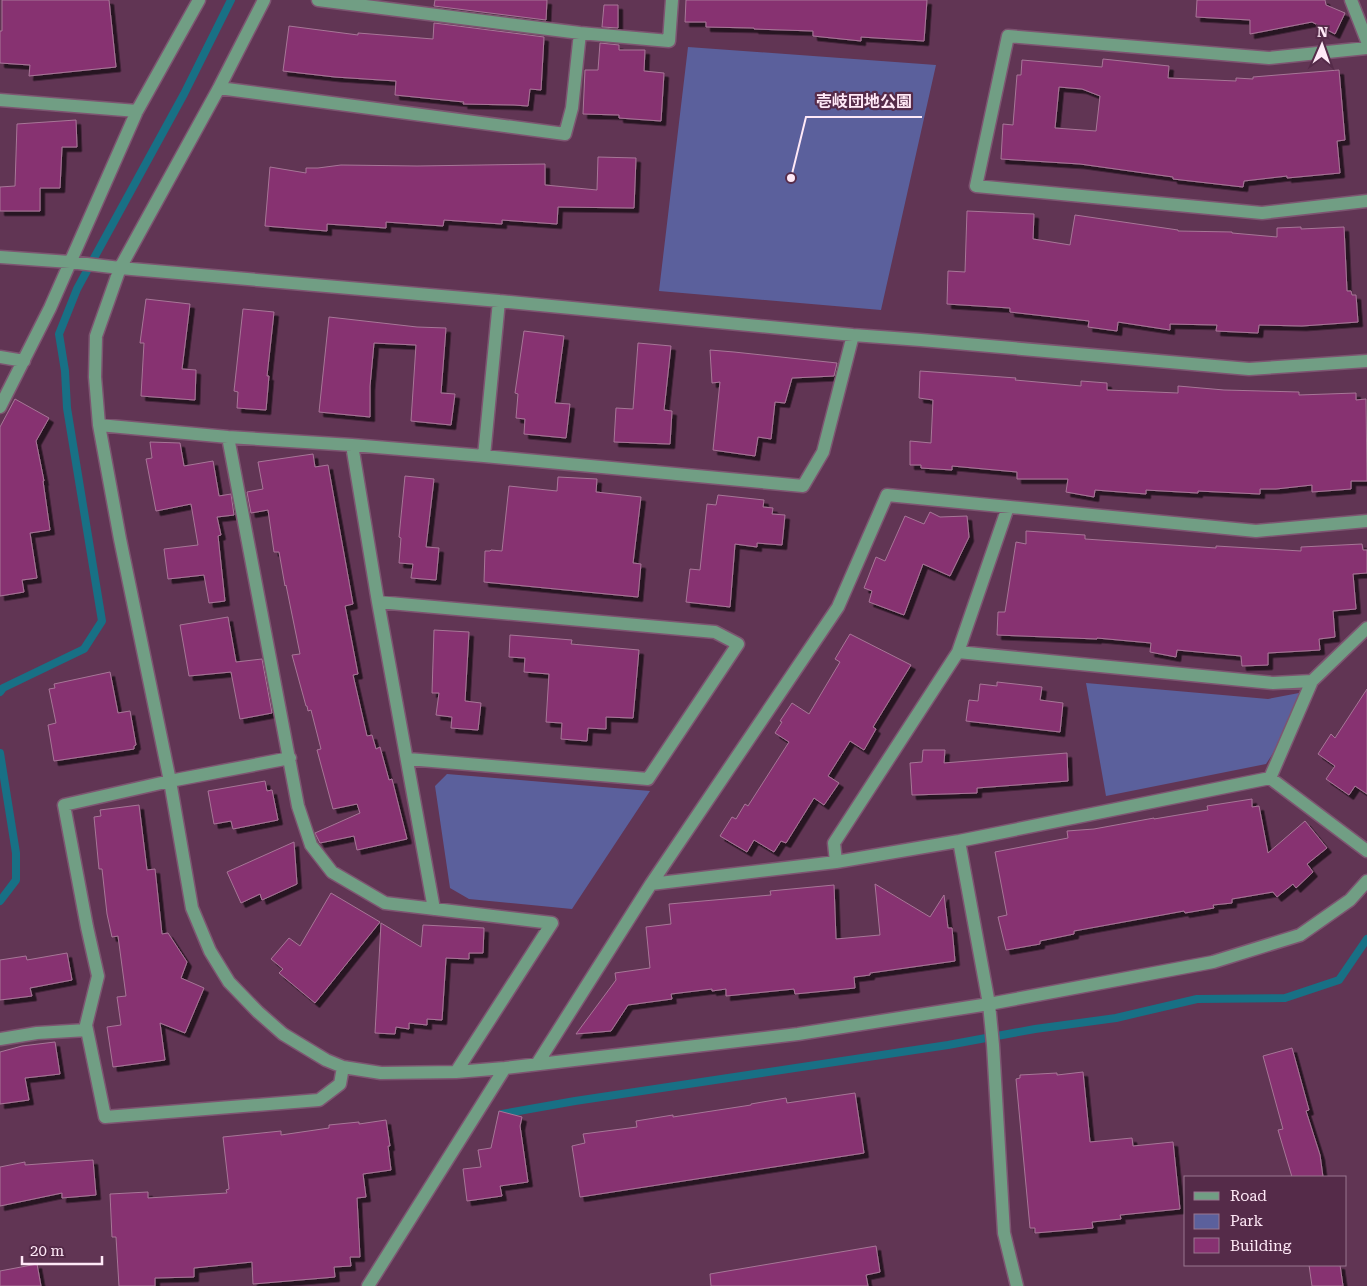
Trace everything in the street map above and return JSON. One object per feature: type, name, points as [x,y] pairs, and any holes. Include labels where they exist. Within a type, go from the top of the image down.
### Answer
[{"type":"street","points":[[0,407],[50,308],[138,112],[199,0]]},
{"type":"street","points":[[264,0],[219,88],[120,268],[96,336],[95,376],[99,425],[120,539],[170,781],[192,908],[210,951],[229,982],[283,1034],[326,1060],[343,1067],[381,1074],[456,1072],[505,1068],[798,1034],[989,1004],[1213,962],[1300,935],[1350,900],[1367,881]]},
{"type":"street","points":[[318,0],[580,33],[668,41],[672,0]]},
{"type":"street","points":[[1351,0],[1367,40]]},
{"type":"street","points":[[219,88],[565,134],[572,108],[580,33]]},
{"type":"street","points":[[1367,48],[1269,58],[1008,36],[976,186],[1262,214],[1367,201]]},
{"type":"street","points":[[0,100],[138,112]]},
{"type":"street","points":[[0,257],[1249,369],[1367,361]]},
{"type":"street","points":[[484,456],[499,301]]},
{"type":"street","points":[[99,425],[228,437],[484,456],[803,486],[823,452],[854,335]]},
{"type":"street","points":[[0,356],[24,361]]},
{"type":"street","points":[[228,437],[298,806],[312,846],[332,872],[385,903],[552,923],[456,1072]]},
{"type":"street","points":[[352,445],[378,602],[434,909]]},
{"type":"street","points":[[537,1064],[651,884],[838,607],[887,495],[1256,530],[1367,521]]},
{"type":"street","points":[[836,862],[834,843],[958,652],[1008,507]]},
{"type":"street","points":[[378,602],[715,632],[738,644],[648,779],[408,759]]},
{"type":"street","points":[[1270,778],[1312,681],[1367,628]]},
{"type":"street","points":[[958,652],[1273,683],[1312,681]]},
{"type":"street","points":[[290,758],[170,781],[64,805],[98,976],[86,1025],[105,1117],[319,1100],[340,1084],[343,1067]]},
{"type":"street","points":[[651,884],[836,862],[959,840],[1270,778],[1367,851]]},
{"type":"street","points":[[959,840],[989,1004],[1004,1233],[1017,1286]]},
{"type":"street","points":[[0,1038],[87,1030]]},
{"type":"street","points":[[368,1286],[505,1068]]},
{"type":"green space","points":[[688,47],[936,65],[881,310],[659,291]]},
{"type":"green space","points":[[1086,683],[1268,699],[1299,693],[1307,700],[1266,764],[1106,796]]},
{"type":"green space","points":[[447,774],[650,791],[572,909],[469,899],[450,888],[435,786]]},
{"type":"building","points":[[2,0],[109,0],[116,67],[29,76],[30,65],[0,63]]},
{"type":"building","points":[[435,0],[547,0],[546,20],[434,6]]},
{"type":"building","points":[[686,0],[927,0],[924,41],[861,37],[861,41],[813,36],[813,31],[706,27],[706,22],[685,22]]},
{"type":"building","points":[[1197,0],[1325,0],[1326,5],[1345,13],[1335,34],[1312,22],[1250,34],[1250,20],[1196,17]]},
{"type":"building","points":[[604,5],[618,5],[618,28],[602,27]]},
{"type":"building","points":[[434,23],[544,37],[541,90],[530,89],[528,106],[463,104],[464,102],[395,95],[396,81],[283,71],[289,26],[358,35],[358,33],[433,39]]},
{"type":"building","points":[[600,43],[619,45],[619,50],[645,50],[644,71],[664,73],[661,121],[619,118],[619,115],[583,114],[585,70],[598,70]]},
{"type":"building","points":[[1103,59],[1169,66],[1168,78],[1236,81],[1236,78],[1253,79],[1253,77],[1339,70],[1345,140],[1337,141],[1340,173],[1244,181],[1243,187],[1173,179],[1173,177],[1080,164],[1001,159],[1003,124],[1013,125],[1017,75],[1021,75],[1022,60],[1102,67]],"holes":[[[1059,87],[1082,89],[1100,96],[1096,131],[1055,128]]]},
{"type":"building","points":[[76,120],[77,147],[62,147],[60,188],[40,188],[40,211],[0,211],[0,187],[15,186],[17,124]]},
{"type":"building","points":[[598,157],[636,158],[634,208],[558,207],[557,224],[502,220],[502,224],[444,220],[443,226],[386,222],[386,228],[327,224],[327,231],[265,226],[270,167],[306,173],[306,168],[341,165],[545,164],[545,185],[597,190]]},
{"type":"building","points":[[967,211],[1034,214],[1033,239],[1070,245],[1075,215],[1178,231],[1232,232],[1277,237],[1277,228],[1344,227],[1347,291],[1351,291],[1352,295],[1356,295],[1358,322],[1302,326],[1259,325],[1258,333],[1216,331],[1217,325],[1170,324],[1170,330],[1118,322],[1117,331],[1088,327],[1089,321],[1010,312],[1010,308],[947,304],[948,271],[965,272]]},
{"type":"building","points":[[146,299],[190,304],[182,369],[196,370],[195,400],[141,396],[144,343],[140,343]]},
{"type":"building","points":[[243,309],[274,312],[267,376],[269,376],[266,410],[237,408],[238,392],[234,391]]},
{"type":"building","points":[[329,317],[417,327],[446,328],[441,393],[455,394],[451,425],[411,421],[416,345],[374,343],[370,386],[370,417],[319,412]]},
{"type":"building","points":[[524,331],[564,336],[555,403],[570,404],[566,438],[524,434],[525,419],[516,418],[518,394],[515,393]]},
{"type":"building","points":[[638,343],[671,346],[664,410],[672,411],[670,444],[614,442],[616,408],[633,409]]},
{"type":"building","points":[[710,350],[837,363],[834,376],[792,378],[785,403],[775,402],[771,439],[758,437],[755,456],[713,450],[720,382],[712,383]]},
{"type":"building","points":[[920,371],[1016,378],[1015,380],[1081,386],[1081,381],[1107,383],[1107,390],[1178,393],[1178,386],[1224,390],[1299,392],[1299,395],[1356,393],[1356,400],[1366,399],[1367,481],[1351,481],[1351,489],[1312,492],[1312,485],[1260,489],[1260,494],[1146,490],[1146,494],[1095,490],[1094,497],[1066,492],[1068,479],[1017,479],[1017,472],[952,466],[952,470],[921,468],[921,465],[910,465],[910,441],[931,443],[933,400],[919,398]]},
{"type":"building","points":[[15,399],[49,418],[36,441],[44,481],[50,530],[30,533],[37,578],[22,580],[24,592],[0,596],[0,427]]},
{"type":"building","points":[[150,442],[180,443],[184,466],[213,461],[219,496],[231,494],[234,515],[217,517],[221,535],[218,536],[225,601],[209,603],[204,575],[168,579],[164,549],[198,545],[191,504],[156,511],[146,459],[152,458]]},
{"type":"building","points":[[313,454],[315,467],[328,465],[353,604],[345,606],[358,674],[353,675],[367,736],[372,735],[376,749],[380,747],[389,780],[392,779],[407,839],[357,850],[354,836],[320,843],[315,833],[360,813],[357,804],[333,809],[317,750],[321,749],[311,710],[308,711],[306,706],[292,655],[300,654],[279,552],[274,552],[268,510],[251,513],[247,492],[263,489],[258,462]]},
{"type":"building","points":[[405,476],[434,479],[426,547],[439,548],[436,580],[411,578],[413,564],[399,563],[401,538],[399,537]]},
{"type":"building","points":[[558,477],[597,479],[596,492],[641,497],[633,563],[641,564],[638,597],[484,582],[485,551],[502,551],[509,486],[557,491]]},
{"type":"building","points":[[718,495],[764,500],[763,507],[773,508],[772,514],[785,515],[782,545],[757,543],[757,547],[735,544],[730,607],[686,602],[690,569],[700,570],[707,504],[716,505]]},
{"type":"building","points":[[930,512],[940,517],[967,516],[969,537],[950,576],[923,564],[904,615],[869,602],[872,591],[864,588],[876,557],[885,561],[905,516],[924,524]]},
{"type":"building","points":[[1026,531],[1085,535],[1085,539],[1216,548],[1216,546],[1301,551],[1301,547],[1362,544],[1363,550],[1367,550],[1367,573],[1353,574],[1356,609],[1333,611],[1335,637],[1319,639],[1320,650],[1268,653],[1268,665],[1242,666],[1241,656],[1177,650],[1176,657],[1150,652],[1151,643],[1097,638],[997,635],[998,612],[1005,612],[1016,542],[1026,544]]},
{"type":"building","points":[[228,617],[236,662],[262,659],[272,713],[240,719],[231,672],[189,676],[180,625]]},
{"type":"building","points":[[434,630],[469,632],[465,701],[481,703],[478,730],[451,728],[452,717],[436,715],[439,693],[432,693]]},
{"type":"building","points":[[850,634],[911,665],[873,727],[876,729],[864,750],[850,741],[828,776],[839,783],[824,805],[814,798],[786,843],[781,841],[774,852],[754,840],[747,852],[720,836],[732,817],[736,819],[745,804],[748,806],[789,742],[775,733],[782,722],[780,721],[792,703],[809,714],[840,662],[835,659]]},
{"type":"building","points":[[510,635],[572,640],[571,644],[639,650],[633,718],[606,717],[606,729],[588,728],[587,741],[561,739],[562,723],[546,722],[549,674],[524,672],[525,658],[509,657]]},
{"type":"building","points":[[110,672],[118,713],[130,711],[136,745],[134,749],[54,761],[48,725],[56,723],[49,689],[55,688],[54,684]]},
{"type":"building","points":[[997,682],[1042,687],[1040,700],[1063,703],[1060,732],[966,721],[969,700],[978,701],[980,684],[997,686]]},
{"type":"building","points":[[1367,689],[1367,794],[1355,786],[1349,795],[1326,779],[1335,766],[1318,754],[1331,734],[1335,738]]},
{"type":"building","points":[[923,750],[945,750],[944,763],[1067,753],[1068,781],[977,788],[977,793],[912,795],[910,763],[922,762]]},
{"type":"building","points":[[265,781],[267,791],[272,790],[278,820],[233,829],[231,821],[214,824],[208,791]]},
{"type":"building","points":[[1252,799],[1252,807],[1259,806],[1268,853],[1305,821],[1327,848],[1307,864],[1313,872],[1296,888],[1293,884],[1277,897],[1273,892],[1232,899],[1232,903],[1213,905],[1214,908],[1185,913],[1184,911],[1074,931],[1074,934],[1040,941],[1040,944],[1006,950],[998,917],[1007,915],[995,852],[1068,838],[1067,831],[1094,829],[1208,810],[1207,806]]},
{"type":"building","points":[[139,805],[147,870],[155,869],[162,934],[168,933],[187,962],[181,978],[204,988],[185,1033],[160,1023],[165,1060],[113,1067],[107,1027],[121,1025],[117,997],[126,996],[118,936],[112,937],[107,914],[102,869],[99,869],[94,817],[101,816],[100,810]]},
{"type":"building","points":[[294,842],[297,884],[262,900],[260,894],[241,903],[227,872]]},
{"type":"building","points":[[875,884],[930,917],[944,895],[948,928],[952,928],[955,961],[854,977],[855,988],[795,994],[794,989],[726,996],[726,989],[712,991],[712,989],[671,994],[672,999],[628,1005],[611,1031],[576,1034],[616,980],[615,973],[650,968],[646,927],[671,924],[669,904],[771,895],[770,891],[834,885],[836,939],[880,935]]},
{"type":"building","points":[[331,893],[380,922],[315,1003],[279,973],[283,969],[271,959],[289,938],[300,946]]},
{"type":"building","points":[[381,923],[421,947],[423,925],[484,928],[483,953],[469,953],[469,959],[446,958],[442,1020],[427,1019],[427,1025],[409,1023],[409,1029],[396,1027],[395,1034],[375,1033]]},
{"type":"building","points":[[67,953],[72,980],[30,988],[32,996],[0,1000],[0,960],[26,956],[27,960]]},
{"type":"building","points":[[55,1042],[60,1074],[25,1078],[29,1100],[0,1104],[0,1052],[22,1046]]},
{"type":"building","points":[[1292,1048],[1309,1110],[1306,1111],[1320,1155],[1323,1176],[1292,1176],[1278,1130],[1283,1129],[1263,1056]]},
{"type":"building","points":[[1083,1072],[1090,1142],[1132,1138],[1133,1146],[1173,1142],[1180,1209],[1120,1215],[1121,1219],[1092,1222],[1093,1228],[1035,1233],[1035,1228],[1030,1228],[1016,1079],[1020,1078],[1020,1075],[1057,1073],[1057,1075]]},
{"type":"building","points":[[855,1093],[864,1153],[580,1197],[572,1146],[585,1143],[583,1134],[637,1127],[636,1121],[673,1115],[673,1117],[786,1098],[787,1103]]},
{"type":"building","points":[[499,1111],[522,1117],[520,1126],[528,1182],[500,1186],[502,1196],[467,1201],[463,1169],[481,1167],[478,1150],[491,1148]]},
{"type":"building","points":[[386,1120],[391,1170],[363,1174],[366,1197],[357,1198],[360,1257],[350,1257],[351,1266],[334,1267],[335,1277],[253,1284],[252,1262],[194,1268],[194,1277],[155,1278],[155,1286],[119,1286],[116,1237],[112,1237],[110,1194],[148,1192],[148,1198],[227,1193],[226,1190],[229,1189],[223,1137],[281,1131],[281,1135],[329,1128],[329,1125],[359,1122],[359,1124]]},
{"type":"building","points":[[93,1160],[96,1195],[62,1198],[62,1193],[0,1206],[0,1167],[25,1162],[25,1165]]},
{"type":"building","points":[[876,1246],[880,1272],[866,1275],[868,1286],[711,1286],[710,1274]]},
{"type":"building","points":[[37,1264],[41,1286],[0,1286],[0,1271]]},
{"type":"building","points":[[1309,1266],[1340,1266],[1343,1286],[1312,1286]]},
{"type":"waterway","points":[[0,692],[3,688],[84,649],[102,621],[67,408],[65,371],[59,334],[77,289],[184,94],[231,0]]},
{"type":"waterway","points":[[0,753],[16,853],[16,880],[0,901]]},
{"type":"waterway","points":[[502,1114],[575,1101],[948,1045],[1035,1029],[1116,1018],[1197,999],[1285,998],[1339,980],[1367,939]]},
{"type":"place","name":"壱岐団地公園","points":[[791,178]]}]
